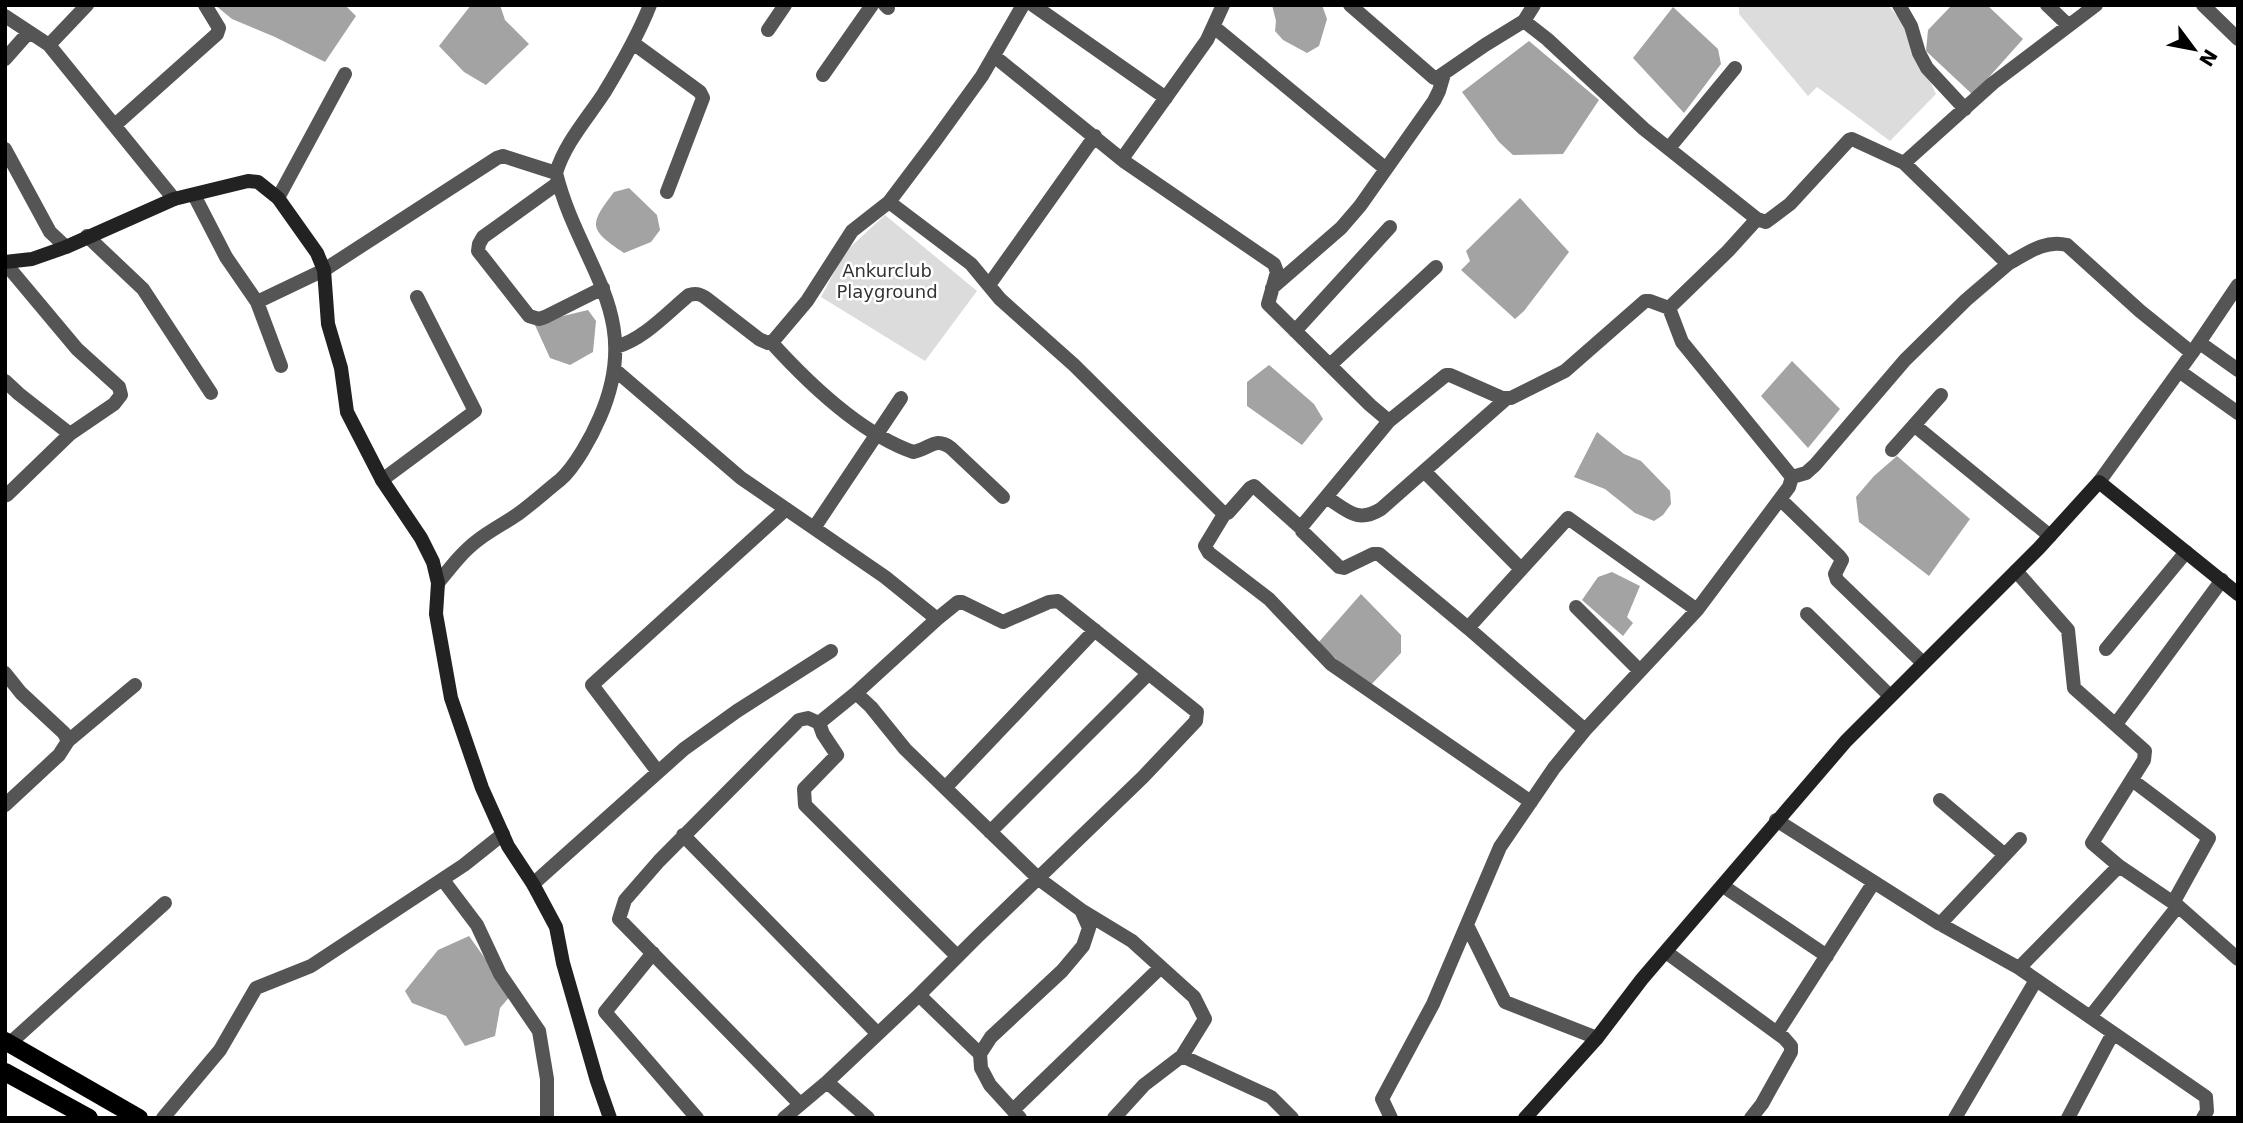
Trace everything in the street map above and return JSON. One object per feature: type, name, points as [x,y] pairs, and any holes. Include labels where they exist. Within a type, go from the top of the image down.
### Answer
[{"type":"main road","points":[[7,1042],[133,1117]]},
{"type":"main road","points":[[5,1072],[89,1118]]},
{"type":"street","points":[[49,45],[87,5]]},
{"type":"street","points":[[115,125],[217,34],[219,29],[205,5]]},
{"type":"street","points":[[603,288],[545,317],[529,316],[478,251],[479,244],[484,237],[557,178],[569,144],[633,43],[650,5]]},
{"type":"street","points":[[768,30],[785,5]]},
{"type":"street","points":[[823,75],[872,5]]},
{"type":"street","points":[[771,342],[807,301],[852,231],[889,202],[971,91],[1023,5]]},
{"type":"street","points":[[1033,5],[1166,98]]},
{"type":"street","points":[[1122,159],[1208,40],[1223,5]]},
{"type":"street","points":[[1350,5],[1434,78],[1524,22],[1534,5]]},
{"type":"street","points":[[1899,5],[1911,26],[1919,53],[1927,68],[1965,109]]},
{"type":"street","points":[[2047,5],[2068,25]]},
{"type":"street","points":[[1905,163],[1993,83],[2096,5]]},
{"type":"street","points":[[2203,5],[2238,39]]},
{"type":"street","points":[[5,16],[49,45],[174,199]]},
{"type":"street","points":[[1524,22],[1547,38],[1644,129],[1757,219],[1766,222],[1790,204],[1849,139],[1852,139],[1905,163],[2008,264]]},
{"type":"street","points":[[1214,27],[1387,169]]},
{"type":"street","points":[[5,59],[28,33]]},
{"type":"street","points":[[633,43],[700,92],[704,98],[667,192]]},
{"type":"street","points":[[994,55],[1122,159],[1274,264],[1277,272],[1268,304],[1389,421]]},
{"type":"street","points":[[1669,148],[1735,68]]},
{"type":"street","points":[[278,198],[345,74]]},
{"type":"street","points":[[1272,288],[1341,228],[1360,206],[1437,95],[1444,74]]},
{"type":"street","points":[[989,285],[1095,136]]},
{"type":"street","points":[[5,149],[50,233],[65,247]]},
{"type":"street","points":[[257,302],[324,270],[497,158],[503,156],[557,178],[603,288],[615,327],[614,369],[608,398],[590,439],[563,477],[520,512],[478,540],[456,560],[438,583]]},
{"type":"street","points":[[5,262],[32,259],[65,247],[174,199],[248,181],[258,182],[278,198],[317,253],[324,270],[328,324],[341,368],[347,412],[382,480],[421,538],[433,562],[438,583],[436,614],[451,698],[482,788],[503,834],[534,884],[555,927],[570,989],[610,1118]]},
{"type":"street","points":[[194,195],[226,257],[257,302],[281,366]]},
{"type":"street","points":[[889,202],[971,264],[1000,299],[1074,365],[1225,513]]},
{"type":"street","points":[[1669,308],[1757,219]]},
{"type":"street","points":[[1296,331],[1391,226]]},
{"type":"street","points":[[87,236],[143,289],[211,393]]},
{"type":"street","points":[[1792,477],[1815,465],[1905,360],[1966,300],[2008,264],[2043,245],[2067,245],[2140,311],[2196,348],[2238,370]]},
{"type":"street","points":[[5,262],[77,349],[119,387],[121,395],[114,404],[70,434],[5,494]]},
{"type":"street","points":[[1330,366],[1436,267]]},
{"type":"street","points":[[1525,1118],[1597,1038],[1666,952],[1755,849],[1776,820],[1846,741],[2050,536],[2099,482],[2238,285]]},
{"type":"street","points":[[616,347],[640,336],[690,295],[700,294],[759,339],[771,342],[813,384],[858,422],[913,452],[943,442],[1003,497]]},
{"type":"street","points":[[382,480],[475,411],[417,298]]},
{"type":"street","points":[[1326,497],[1356,516],[1371,515],[1381,509],[1507,398],[1565,371],[1645,301],[1669,308],[1682,341],[1792,477]]},
{"type":"street","points":[[614,369],[741,478],[885,577],[937,619]]},
{"type":"street","points":[[2179,371],[2238,413]]},
{"type":"street","points":[[1301,528],[1389,421],[1447,375],[1507,398]]},
{"type":"street","points":[[5,381],[70,434]]},
{"type":"street","points":[[1892,450],[1941,395]]},
{"type":"street","points":[[814,528],[901,398]]},
{"type":"street","points":[[1914,425],[2050,536]]},
{"type":"street","points":[[1424,471],[1521,569]]},
{"type":"street","points":[[1391,1118],[1382,1100],[1433,1004],[1500,847],[1554,768],[1585,730],[1697,610],[1789,487],[1792,477]]},
{"type":"street","points":[[2099,482],[2238,594]]},
{"type":"street","points":[[1531,802],[1331,664],[1264,596],[1209,553],[1205,546],[1225,513],[1254,486],[1339,567],[1344,568],[1373,554],[1379,554],[1585,730]]},
{"type":"street","points":[[1780,499],[1842,560],[1835,575],[1837,580],[1922,662]]},
{"type":"street","points":[[658,772],[592,685],[786,509]]},
{"type":"street","points":[[1468,628],[1569,518],[1697,610]]},
{"type":"street","points":[[2106,649],[2186,552]]},
{"type":"street","points":[[2016,570],[2068,630],[2074,688],[2145,751],[2146,757],[2092,842],[2119,866],[2175,904],[2238,959]]},
{"type":"street","points":[[2116,724],[2222,580]]},
{"type":"street","points":[[784,1118],[827,1082],[919,995],[1143,777],[1196,721],[1197,712],[1055,600],[1003,622],[962,602],[955,603],[819,723]]},
{"type":"street","points":[[1576,607],[1640,671]]},
{"type":"street","points":[[1807,614],[1889,695]]},
{"type":"street","points":[[945,788],[1096,630]]},
{"type":"street","points":[[534,884],[684,749],[737,711],[831,651]]},
{"type":"street","points":[[5,673],[21,694],[64,733],[68,741]]},
{"type":"street","points":[[990,832],[1148,674]]},
{"type":"street","points":[[5,805],[60,755],[68,741],[135,685]]},
{"type":"street","points":[[856,693],[905,749],[1039,879],[1081,910],[1132,941],[1194,997],[1205,1019],[1182,1056],[1144,1085],[1114,1118]]},
{"type":"street","points":[[799,1103],[620,919],[625,900],[683,835],[799,720],[808,718],[819,723],[837,755],[804,789],[805,805],[957,956]]},
{"type":"street","points":[[2090,1017],[2175,904],[2209,838],[2132,780]]},
{"type":"street","points":[[1940,800],[2005,855]]},
{"type":"street","points":[[1776,820],[1940,924],[2019,968],[2206,1097],[2207,1111],[2203,1118]]},
{"type":"street","points":[[163,1118],[220,1050],[256,988],[311,966],[443,880],[503,834]]},
{"type":"street","points":[[683,835],[877,1033]]},
{"type":"street","points":[[1940,924],[2020,839]]},
{"type":"street","points":[[2019,968],[2119,866]]},
{"type":"street","points":[[443,880],[477,925],[500,974],[539,1031],[547,1079],[547,1118]]},
{"type":"street","points":[[1777,1033],[1874,882]]},
{"type":"street","points":[[1723,886],[1826,956]]},
{"type":"street","points":[[7,1042],[166,903]]},
{"type":"street","points":[[1081,910],[1089,928],[1083,946],[1062,971],[991,1037],[980,1054],[981,1068],[990,1085],[1016,1114],[1161,967]]},
{"type":"street","points":[[1467,925],[1505,1002],[1597,1038]]},
{"type":"street","points":[[1666,952],[1788,1042],[1791,1052],[1762,1104],[1751,1118]]},
{"type":"street","points":[[653,953],[605,1012],[697,1118]]},
{"type":"street","points":[[1955,1118],[2036,980]]},
{"type":"street","points":[[919,995],[980,1054]]},
{"type":"street","points":[[2068,1118],[2113,1033]]},
{"type":"street","points":[[1182,1056],[1271,1097],[1292,1118]]},
{"type":"street","points":[[827,1082],[868,1118]]},
{"type":"green space","points":[[1739,5],[1888,5],[1903,23],[1936,94],[1890,141],[1817,87],[1808,96],[1739,14]]},
{"type":"green space","name":"Ankurclub Playground","points":[[885,215],[977,291],[925,361],[821,297],[845,252]]},
{"type":"shaded area","points":[[215,5],[345,5],[356,16],[325,62],[232,19]]},
{"type":"shaded area","points":[[471,5],[500,5],[505,20],[529,44],[486,85],[464,72],[439,46]]},
{"type":"shaded area","points":[[1272,5],[1322,5],[1327,19],[1319,46],[1307,53],[1283,40],[1275,31],[1276,21]]},
{"type":"shaded area","points":[[1952,5],[1987,5],[2023,39],[1973,95],[1926,51],[1928,30]]},
{"type":"shaded area","points":[[1673,7],[1718,49],[1721,64],[1684,113],[1633,58]]},
{"type":"shaded area","points":[[1529,41],[1599,100],[1563,154],[1513,155],[1499,142],[1462,92]]},
{"type":"shaded area","points":[[629,188],[657,215],[660,230],[651,242],[624,253],[604,238],[596,226],[600,212],[614,192]]},
{"type":"shaded area","points":[[1520,198],[1569,252],[1515,319],[1461,270],[1470,261],[1466,251]]},
{"type":"shaded area","points":[[588,310],[596,321],[593,352],[570,365],[550,358],[534,323]]},
{"type":"shaded area","points":[[1792,361],[1840,409],[1808,448],[1761,396]]},
{"type":"shaded area","points":[[1269,365],[1314,404],[1323,419],[1302,445],[1247,406],[1247,382]]},
{"type":"shaded area","points":[[1597,432],[1624,454],[1641,461],[1670,491],[1671,504],[1663,515],[1654,521],[1635,513],[1605,489],[1574,477]]},
{"type":"shaded area","points":[[1897,456],[1970,519],[1929,576],[1859,522],[1856,497],[1874,476]]},
{"type":"shaded area","points":[[1612,572],[1640,586],[1627,617],[1633,623],[1623,636],[1582,600],[1598,577]]},
{"type":"shaded area","points":[[1361,594],[1401,635],[1401,653],[1369,687],[1318,643]]},
{"type":"shaded area","points":[[469,936],[511,995],[500,1008],[495,1036],[465,1046],[446,1016],[412,1003],[405,991],[438,950]]}]
